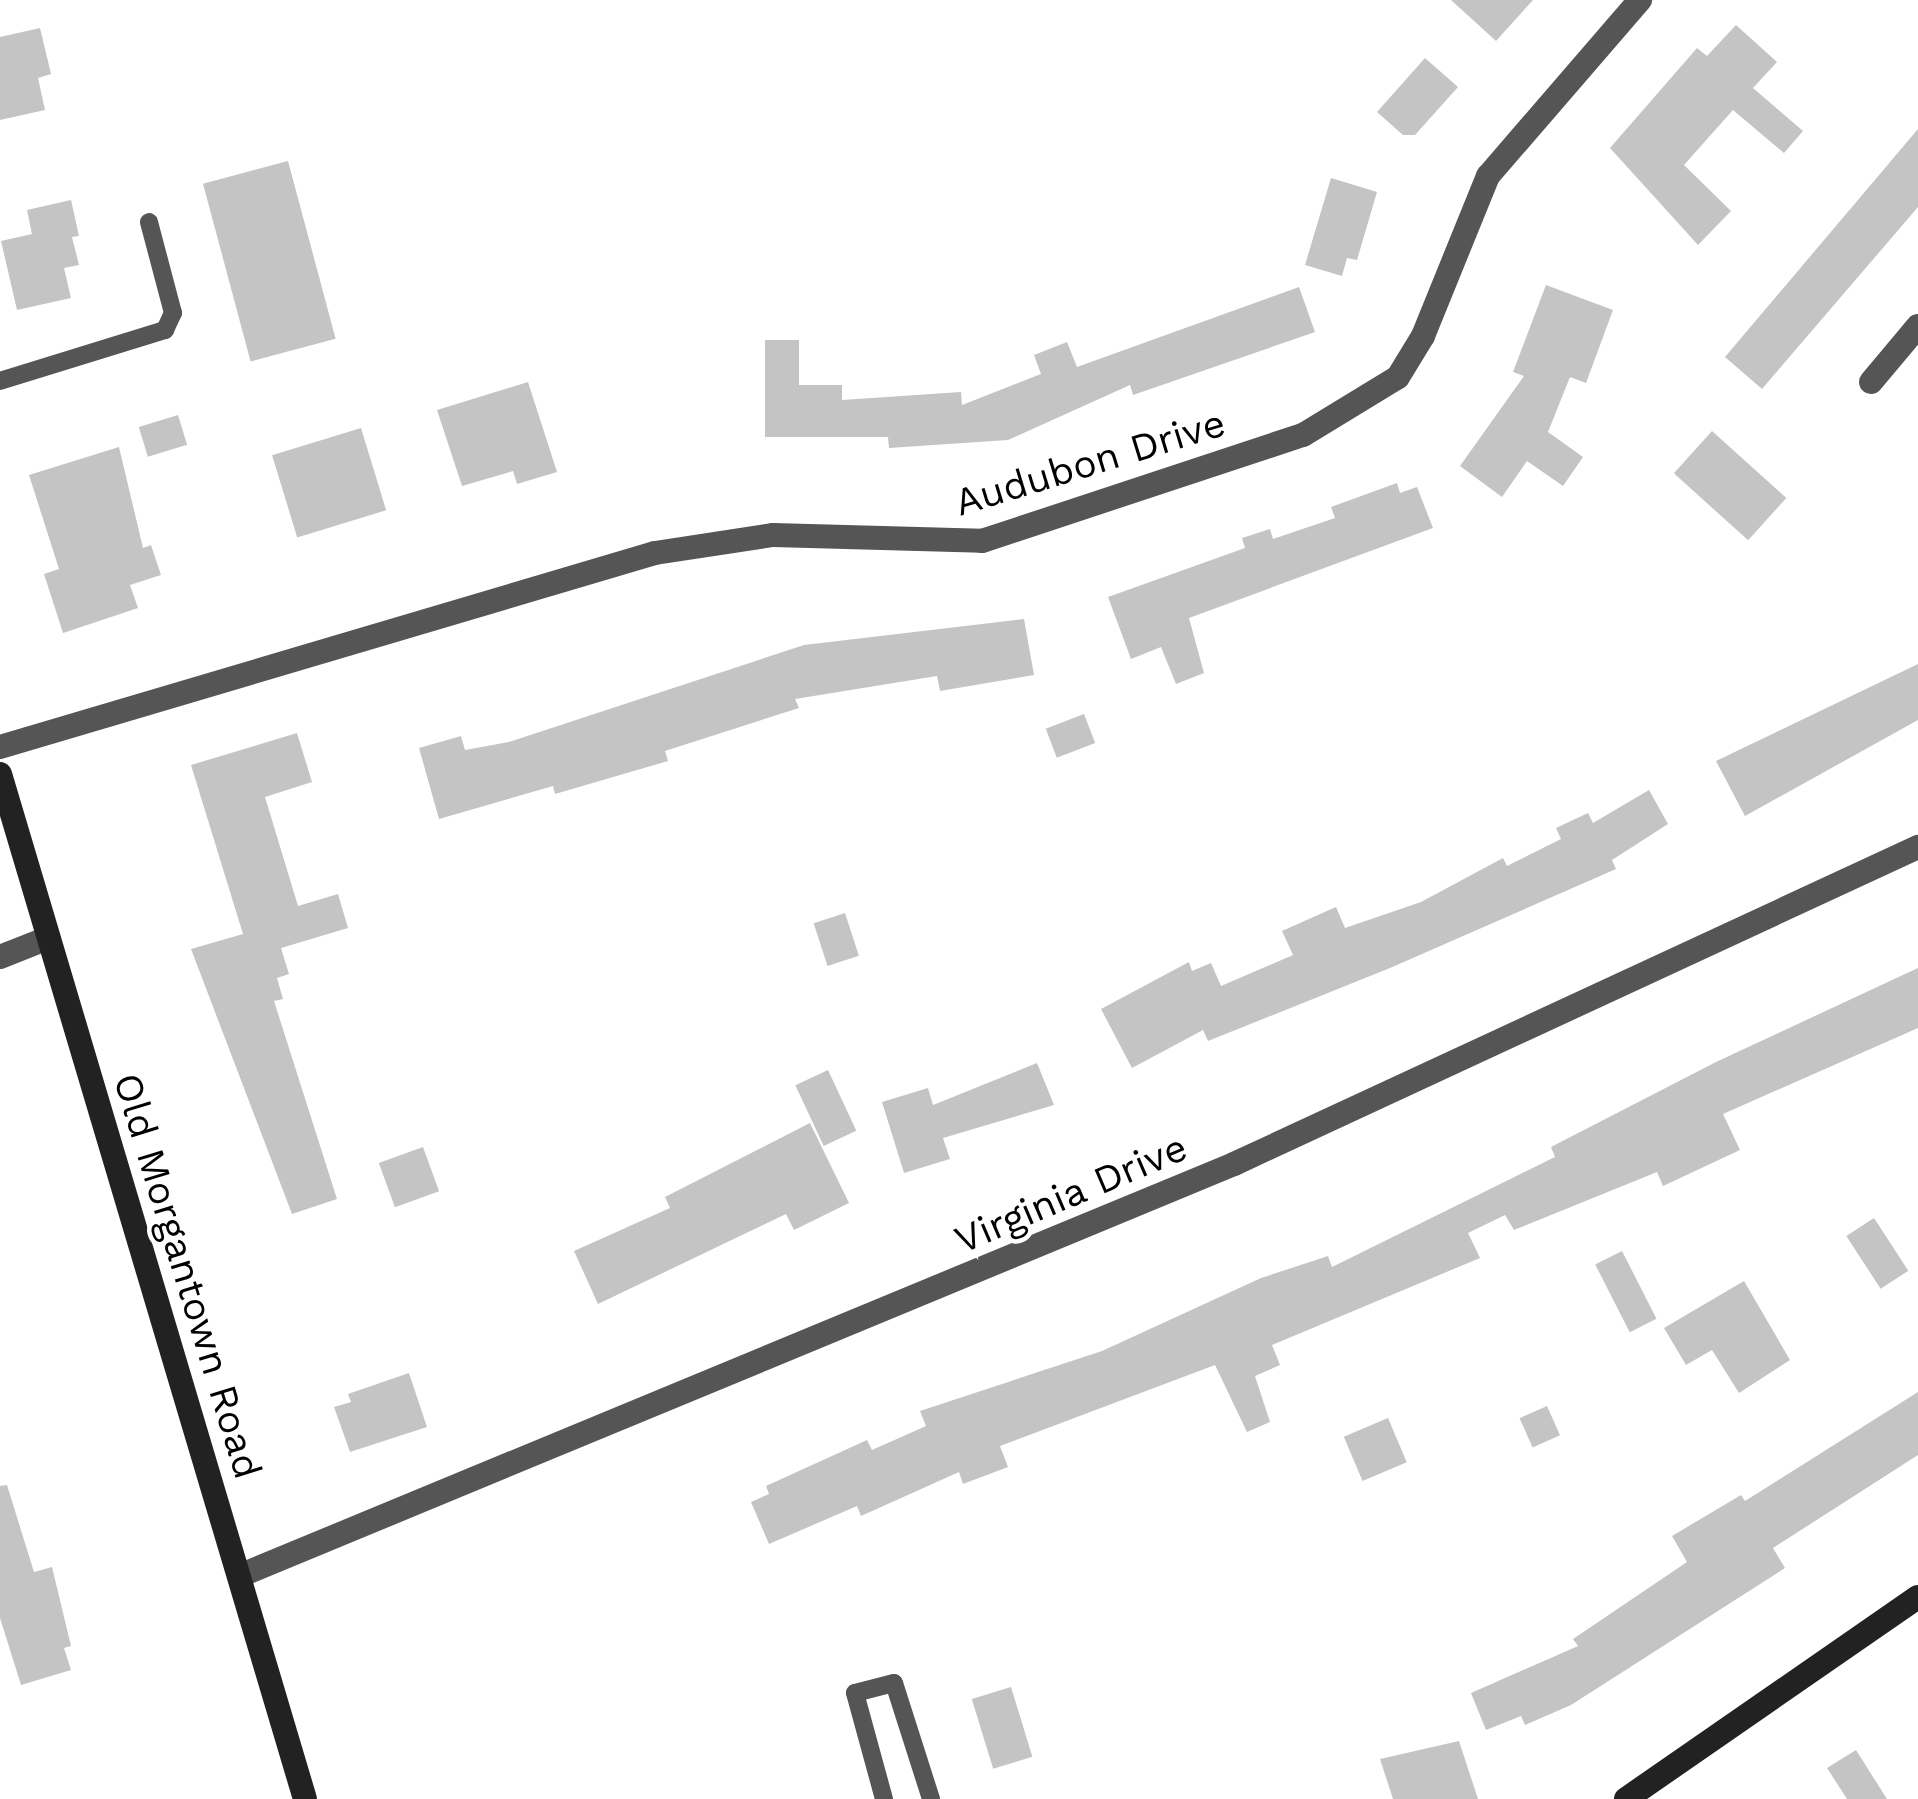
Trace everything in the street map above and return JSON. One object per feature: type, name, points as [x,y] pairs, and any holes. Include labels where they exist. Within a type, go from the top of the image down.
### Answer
[{"type":"street","name":"Audubon Drive","points":[[0,747],[656,553],[773,535],[982,541],[1303,435],[1398,377],[1488,176],[1640,0]]},
{"type":"street","points":[[1871,382],[1918,326]]},
{"type":"street","name":"Old Morgantown Road","points":[[0,774],[305,1799]]},
{"type":"street","name":"Virginia Drive","points":[[239,1576],[1234,1164],[1918,847]]},
{"type":"street","points":[[0,957],[48,938]]},
{"type":"street","points":[[1626,1799],[1918,1597]]},
{"type":"lane","points":[[0,381],[165,330],[173,313],[149,222]]},
{"type":"lane","points":[[884,1799],[855,1693],[894,1683],[931,1799]]},
{"type":"building","points":[[1451,0],[1533,0],[1496,41]]},
{"type":"building","points":[[1736,25],[1777,62],[1753,88],[1803,131],[1784,153],[1733,110],[1684,165],[1731,211],[1698,245],[1610,148],[1697,48],[1707,56]]},
{"type":"building","points":[[40,28],[51,74],[38,78],[45,110],[0,120],[0,37]]},
{"type":"building","points":[[1425,58],[1458,87],[1415,135],[1403,135],[1377,112]]},
{"type":"building","points":[[1918,129],[1918,207],[1762,389],[1725,357]]},
{"type":"building","points":[[288,161],[336,339],[251,362],[203,184]]},
{"type":"building","points":[[1331,178],[1377,192],[1357,260],[1347,258],[1342,276],[1305,265]]},
{"type":"building","points":[[71,200],[79,265],[64,268],[71,298],[17,310],[1,241],[32,234],[27,210]]},
{"type":"building","points":[[1546,285],[1613,310],[1586,383],[1570,377],[1548,432],[1583,457],[1563,486],[1527,461],[1502,497],[1460,466],[1524,376],[1513,372]]},
{"type":"building","points":[[1299,287],[1315,332],[1133,395],[1130,385],[1008,440],[889,448],[888,437],[765,437],[765,340],[799,340],[799,385],[842,385],[842,400],[961,392],[962,405],[1041,374],[1034,355],[1067,342],[1077,367]]},
{"type":"building","points":[[528,382],[557,472],[517,484],[513,471],[462,486],[437,410]]},
{"type":"building","points":[[178,415],[187,445],[148,457],[139,427]]},
{"type":"building","points":[[361,428],[386,510],[297,537],[272,455]]},
{"type":"building","points":[[1712,431],[1786,498],[1748,540],[1674,473]]},
{"type":"building","points":[[119,447],[143,548],[151,545],[161,575],[130,585],[138,608],[63,633],[44,574],[59,569],[29,475]]},
{"type":"building","points":[[1397,483],[1400,493],[1417,487],[1433,528],[1189,618],[1204,673],[1176,684],[1161,647],[1131,659],[1108,597],[1245,548],[1242,538],[1270,529],[1273,539],[1335,518],[1331,507]]},
{"type":"building","points":[[1024,619],[1034,675],[940,691],[937,676],[795,699],[799,708],[665,751],[668,761],[555,794],[553,786],[439,819],[419,748],[461,736],[465,750],[509,742],[804,645]]},
{"type":"building","points":[[1918,664],[1918,720],[1745,816],[1716,761]]},
{"type":"building","points":[[1084,714],[1095,743],[1057,758],[1046,729]]},
{"type":"building","points":[[297,733],[312,782],[265,797],[298,906],[338,894],[348,928],[281,948],[289,974],[277,978],[283,999],[274,1001],[337,1199],[292,1214],[191,949],[243,934],[191,765]]},
{"type":"building","points":[[1649,790],[1668,824],[1612,860],[1616,869],[1208,1041],[1203,1030],[1132,1068],[1101,1009],[1189,962],[1192,971],[1211,963],[1221,986],[1293,955],[1282,931],[1336,907],[1345,928],[1421,902],[1503,858],[1507,866],[1561,839],[1556,828],[1588,813],[1593,823]]},
{"type":"building","points":[[845,913],[859,956],[828,966],[814,923]]},
{"type":"building","points":[[1918,968],[1918,1028],[1723,1114],[1740,1150],[1663,1186],[1657,1172],[1514,1230],[1505,1215],[1468,1233],[1480,1258],[1272,1345],[1280,1365],[1255,1376],[1270,1422],[1247,1432],[1215,1365],[1000,1446],[1008,1467],[963,1484],[959,1472],[861,1516],[857,1506],[769,1544],[751,1502],[769,1494],[766,1486],[867,1440],[872,1450],[926,1426],[920,1411],[1102,1351],[1261,1278],[1328,1256],[1332,1267],[1555,1157],[1551,1147],[1716,1062]]},
{"type":"building","points":[[1037,1063],[1054,1105],[943,1138],[950,1159],[904,1173],[882,1102],[928,1088],[933,1105]]},
{"type":"building","points":[[828,1070],[856,1131],[824,1146],[795,1085]]},
{"type":"building","points":[[810,1123],[849,1203],[794,1230],[786,1214],[598,1304],[574,1251],[670,1208],[665,1197]]},
{"type":"building","points":[[423,1147],[439,1191],[395,1207],[379,1163]]},
{"type":"building","points":[[1874,1218],[1908,1271],[1881,1289],[1846,1236]]},
{"type":"building","points":[[1622,1251],[1657,1319],[1630,1332],[1595,1265]]},
{"type":"building","points":[[1744,1281],[1790,1360],[1739,1393],[1712,1350],[1686,1365],[1664,1328]]},
{"type":"building","points":[[409,1373],[427,1427],[350,1452],[334,1407],[351,1402],[348,1394]]},
{"type":"building","points":[[1918,1392],[1918,1455],[1773,1548],[1785,1568],[1571,1705],[1525,1725],[1521,1716],[1486,1730],[1471,1693],[1578,1646],[1573,1639],[1687,1562],[1672,1536],[1741,1495],[1745,1501]]},
{"type":"building","points":[[1547,1406],[1560,1435],[1533,1447],[1520,1418]]},
{"type":"building","points":[[1388,1418],[1407,1462],[1363,1481],[1344,1437]]},
{"type":"building","points":[[7,1485],[34,1572],[52,1567],[71,1646],[64,1648],[71,1670],[21,1685],[0,1618],[0,1486]]},
{"type":"building","points":[[1011,1687],[1032,1757],[993,1769],[972,1699]]},
{"type":"building","points":[[1459,1741],[1478,1799],[1393,1799],[1380,1759]]},
{"type":"building","points":[[1856,1750],[1887,1799],[1847,1799],[1827,1768]]}]
